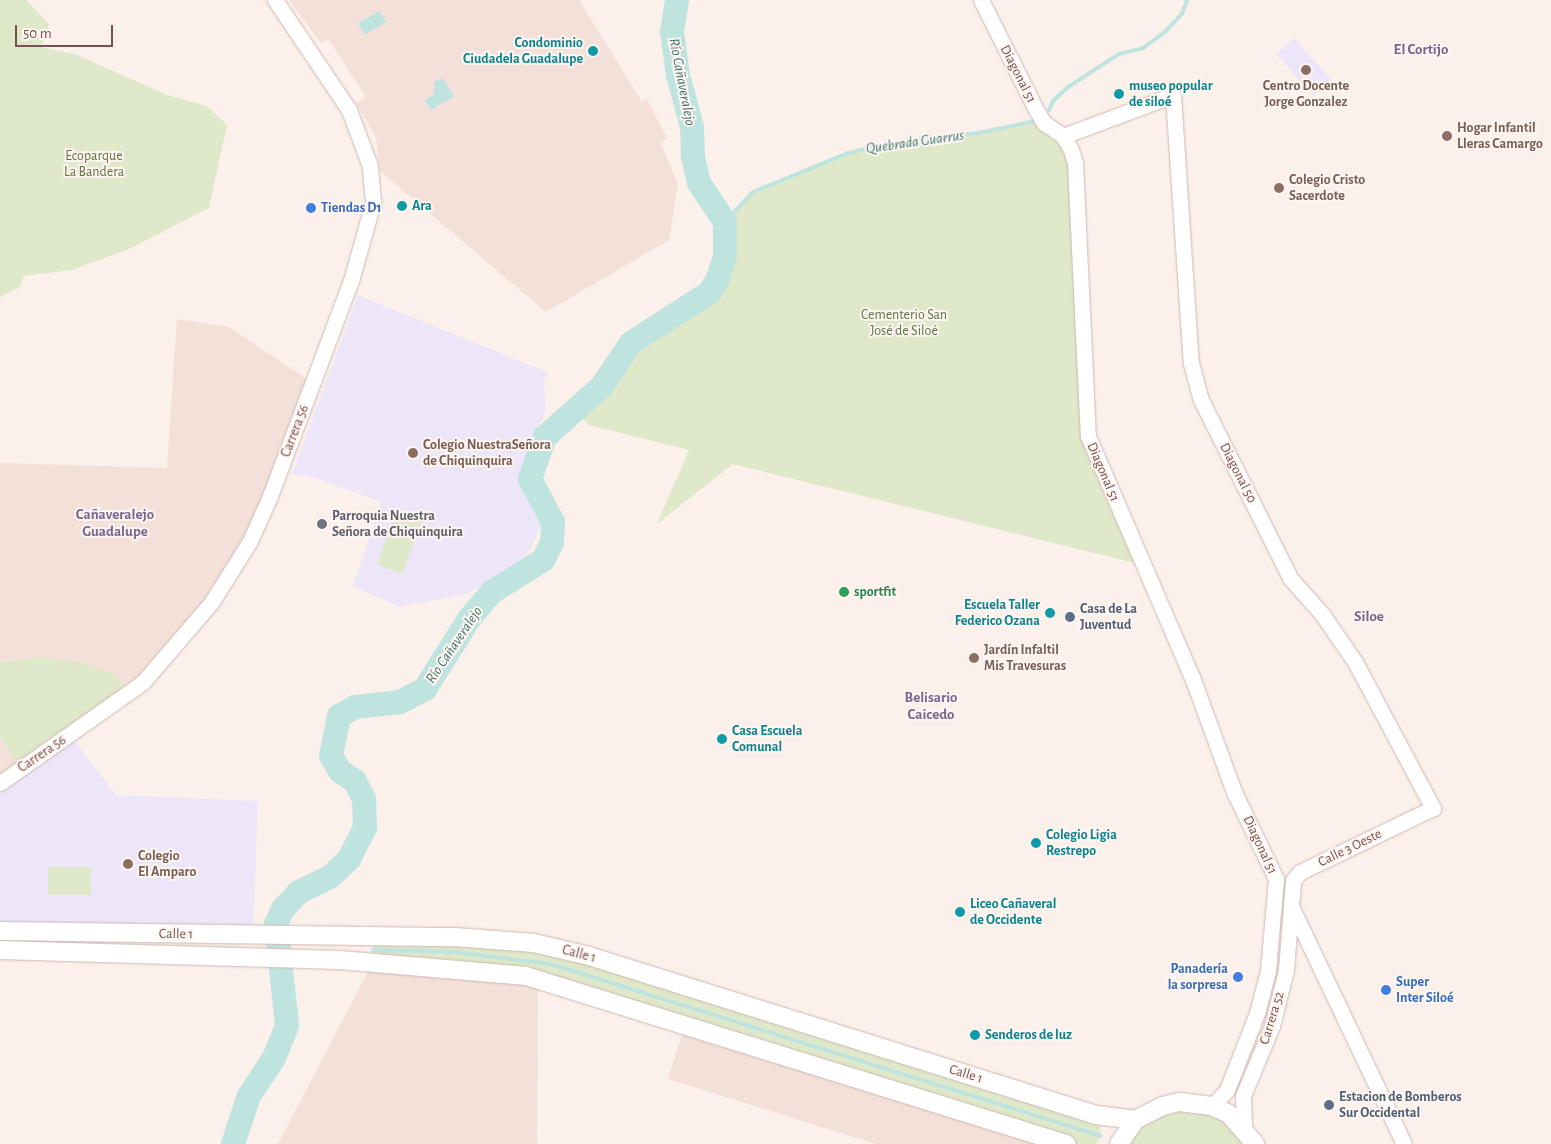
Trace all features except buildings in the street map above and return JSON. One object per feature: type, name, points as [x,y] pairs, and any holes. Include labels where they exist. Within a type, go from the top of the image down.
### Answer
[{"type":"main road","name":"Calle 1","points":[[0,931],[310,937],[454,937],[534,942],[598,959],[1096,1115],[1135,1120]]},
{"type":"main road","points":[[340,960],[341,937]]},
{"type":"main road","name":"Calle 1","points":[[0,950],[310,958],[533,977],[1066,1144]]},
{"type":"main road","points":[[1118,1144],[1135,1120],[1163,1106],[1179,1102],[1212,1106],[1244,1127],[1255,1144]]},
{"type":"main road","points":[[1025,1132],[1050,1144]]},
{"type":"street","name":"Carrera 56","points":[[0,783],[143,682],[211,604],[250,541],[270,496],[351,281],[372,202],[370,166],[349,110],[275,0]]},
{"type":"street","name":"Diagonal 51","points":[[981,0],[1034,106],[1044,123],[1063,136],[1075,163],[1088,436],[1192,677],[1234,792],[1276,879],[1275,909]]},
{"type":"street","name":"Diagonal 50","points":[[1063,136],[1173,95],[1191,363],[1201,400],[1290,578],[1322,614],[1355,662],[1433,808]]},
{"type":"street","name":"Calle 3 Oeste","points":[[1290,905],[1293,881],[1300,872],[1433,808]]},
{"type":"street","name":"Carrera 52","points":[[1244,1127],[1243,1096],[1272,1026],[1286,970],[1290,905]]},
{"type":"street","points":[[1290,905],[1404,1144]]},
{"type":"street","name":"Carrera 52","points":[[1212,1106],[1226,1090],[1257,1013],[1268,971],[1275,909]]},
{"type":"street","points":[[1239,1059],[1255,1067]]},
{"type":"shaded area","name":"Condominio Ciudadela Guadalupe","points":[[289,0],[579,0],[642,102],[647,99],[667,138],[661,144],[678,184],[669,240],[546,312],[380,171],[376,138],[356,103],[366,97],[328,39],[321,43]]},
{"type":"shaded area","name":"Centro Docente Jorge Gonzalez","points":[[1294,38],[1331,79],[1313,95],[1276,54]]},
{"type":"shaded area","name":"Colegio NuestraSeñora de Chiquinquira","points":[[358,295],[549,373],[544,378],[546,410],[524,464],[530,501],[535,515],[543,521],[531,548],[520,562],[467,594],[400,607],[353,586],[382,502],[315,478],[292,474]]},
{"type":"shaded area","points":[[177,319],[229,327],[314,384],[234,566],[130,692],[43,657],[0,662],[0,463],[167,468]]},
{"type":"shaded area","name":"Colegio El Amparo","points":[[70,735],[116,795],[258,801],[253,936],[0,931],[0,783]]},
{"type":"shaded area","points":[[0,738],[21,768],[0,783]]},
{"type":"shaded area","points":[[373,962],[538,979],[537,1144],[278,1144]]},
{"type":"shaded area","points":[[685,1024],[1050,1144],[876,1144],[668,1079]]},
{"type":"green space","name":"Ecoparque La Bandera","points":[[0,0],[26,0],[49,24],[41,47],[75,54],[167,95],[207,106],[227,125],[209,208],[129,249],[72,270],[24,276],[20,287],[0,297]]},
{"type":"green space","name":"Cementerio San José de Siloé","points":[[1035,121],[1071,150],[1088,436],[1143,565],[733,464],[657,524],[689,450],[589,425],[574,412],[602,386],[631,343],[641,333],[710,292],[725,257],[725,222],[753,192],[848,153],[907,140],[979,133]]},
{"type":"green space","points":[[397,509],[422,518],[402,574],[377,564]]},
{"type":"green space","points":[[43,657],[80,662],[114,674],[130,692],[21,768],[0,738],[0,662]]},
{"type":"green space","points":[[48,867],[91,867],[91,895],[48,895]]},
{"type":"green space","points":[[373,938],[534,943],[1099,1119],[1101,1136],[1096,1144],[1066,1144],[533,977],[373,962]]},
{"type":"green space","points":[[1212,1106],[1255,1144],[1119,1144],[1148,1112]]},
{"type":"water","points":[[380,11],[386,22],[364,34],[358,23]]},
{"type":"water","points":[[442,78],[454,96],[431,110],[425,100],[434,94],[434,82]]},
{"type":"waterway","name":"Río Cañaveralejo","points":[[233,1144],[249,1096],[274,1058],[287,1025],[276,924],[283,909],[299,892],[330,877],[349,859],[365,827],[364,799],[355,781],[340,771],[331,756],[339,716],[355,707],[400,702],[425,689],[469,619],[492,592],[543,560],[552,542],[553,522],[530,479],[545,437],[602,386],[631,343],[710,292],[718,278],[725,257],[725,222],[699,183],[693,156],[692,127],[678,75],[672,32],[677,0]]},
{"type":"waterway","name":"Quebrada Guarrus","points":[[1049,110],[1053,101],[1068,87],[1119,54],[1143,48],[1165,32],[1182,14],[1187,0]]},
{"type":"waterway","name":"Quebrada Guarrus","points":[[725,222],[753,192],[848,153],[907,140],[979,133],[1035,121]]},
{"type":"waterway","points":[[373,950],[454,952],[551,964],[1101,1136]]},
{"type":"place","name":"Condominio Ciudadela Guadalupe","points":[[593,51]]},
{"type":"place","name":"Centro Docente Jorge Gonzalez","points":[[1306,70]]},
{"type":"place","name":"museo popular de siloé","points":[[1119,94]]},
{"type":"place","name":"Hogar Infantil Lleras Camargo","points":[[1447,136]]},
{"type":"place","name":"Colegio Cristo Sacerdote","points":[[1279,188]]},
{"type":"place","name":"Ara","points":[[402,206]]},
{"type":"place","name":"Tiendas D1","points":[[311,208]]},
{"type":"place","name":"Colegio NuestraSeñora de Chiquinquira","points":[[413,453]]},
{"type":"place","name":"Parroquia Nuestra Señora de Chiquinquira","points":[[322,524]]},
{"type":"place","name":"sportfit","points":[[844,592]]},
{"type":"place","name":"Escuela Taller Federico Ozana","points":[[1050,613]]},
{"type":"place","name":"Casa de La Juventud","points":[[1070,617]]},
{"type":"place","name":"Jardín Infaltil Mis Travesuras","points":[[974,658]]},
{"type":"place","name":"Casa Escuela Comunal","points":[[722,739]]},
{"type":"place","name":"Colegio Ligia Restrepo","points":[[1036,843]]},
{"type":"place","name":"Colegio El Amparo","points":[[128,864]]},
{"type":"place","name":"Liceo Cañaveral de Occidente","points":[[960,912]]},
{"type":"place","name":"Panadería la sorpresa","points":[[1238,977]]},
{"type":"place","name":"Super Inter Siloé","points":[[1386,990]]},
{"type":"place","name":"Senderos de luz","points":[[975,1035]]},
{"type":"place","name":"Estacion de Bomberos Sur Occidental","points":[[1329,1105]]},
{"type":"district","name":"El Cortijo","points":[[1421,50]]},
{"type":"district","name":"Cañaveralejo Guadalupe","points":[[115,522]]},
{"type":"district","name":"Siloe","points":[[1369,617]]},
{"type":"district","name":"Belisario Caicedo","points":[[931,706]]}]
